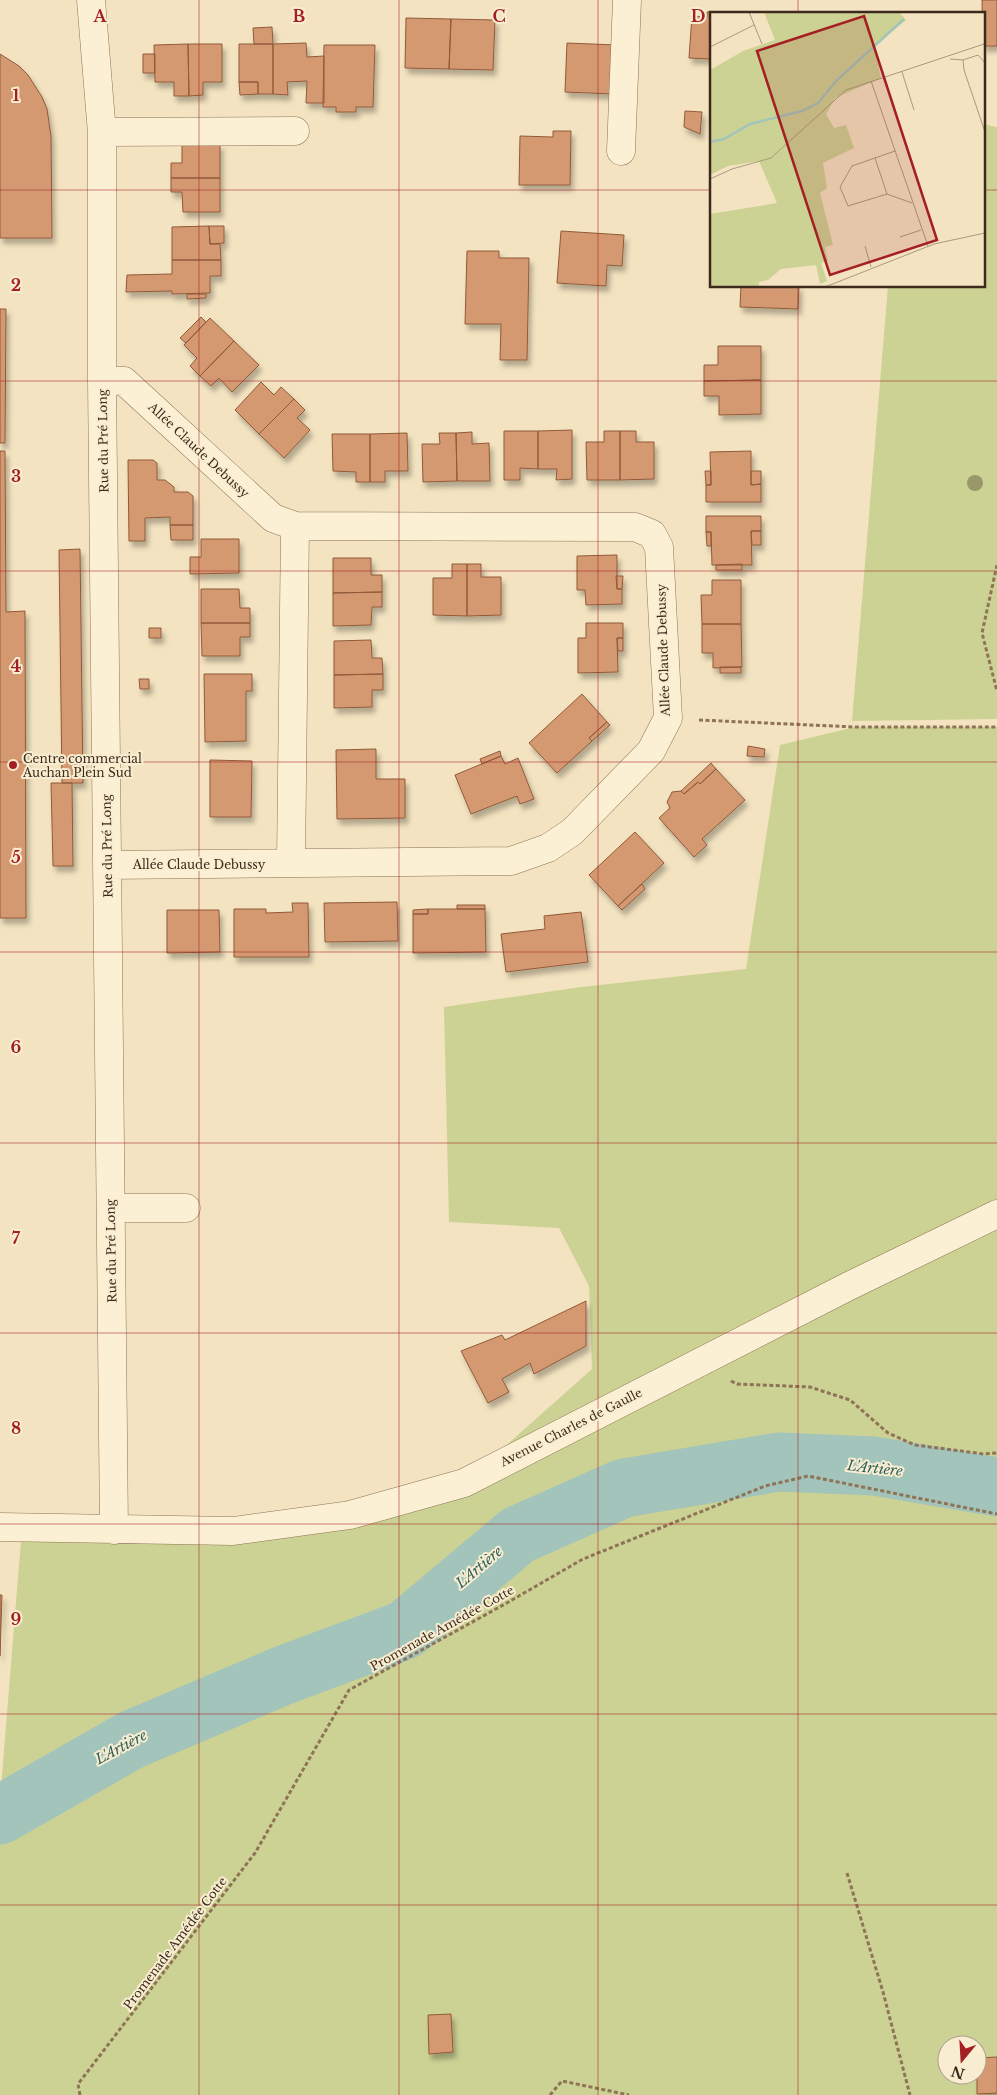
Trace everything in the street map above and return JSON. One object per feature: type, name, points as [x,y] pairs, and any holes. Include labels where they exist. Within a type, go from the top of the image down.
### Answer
[{"type":"street","name":"Rue du Pré Long","points":[[91,0],[102,132],[102,380],[114,1530]]},
{"type":"street","points":[[621,151],[627,0]]},
{"type":"street","points":[[102,132],[295,131]]},
{"type":"street","name":"Allée Claude Debussy","points":[[102,380],[124,381],[273,518],[296,526],[635,527],[652,534],[659,547],[668,718],[651,751],[572,832],[548,848],[511,861],[107,865]]},
{"type":"street","points":[[291,863],[296,526]]},
{"type":"street","points":[[111,1208],[186,1208]]},
{"type":"street","name":"Avenue Charles de Gaulle","points":[[0,1527],[233,1531],[350,1515],[464,1483],[692,1366],[997,1214]]},
{"type":"path","points":[[997,565],[982,633],[997,691]]},
{"type":"path","points":[[668,718],[855,727],[997,727]]},
{"type":"path","points":[[692,1366],[737,1384],[810,1387],[850,1400],[888,1433],[915,1445],[984,1454],[997,1453]]},
{"type":"path","name":"Promenade Amédée Cotte","points":[[80,2095],[78,2084],[255,1853],[349,1690],[583,1559],[766,1486],[808,1476],[997,1514]]},
{"type":"path","points":[[847,1873],[883,1992],[910,2095]]},
{"type":"path","points":[[550,2095],[562,2081],[629,2095]]},
{"type":"green space","points":[[984,124],[997,127],[997,719],[852,721],[888,288],[984,288]]},
{"type":"green space","points":[[855,727],[997,727],[997,2095],[0,2095],[0,1800],[22,1528],[233,1531],[464,1483],[592,1369],[589,1286],[559,1228],[449,1222],[444,1007],[581,987],[746,969],[780,745]]},
{"type":"building","points":[[982,0],[997,0],[997,46],[984,46],[984,12],[982,12]]},
{"type":"building","points":[[707,12],[710,12],[710,59],[689,58],[692,16],[707,17]]},
{"type":"building","points":[[406,18],[451,19],[449,69],[405,68]]},
{"type":"building","points":[[451,19],[495,20],[493,70],[449,69]]},
{"type":"building","points":[[272,27],[273,44],[254,44],[253,28]]},
{"type":"building","points":[[306,43],[307,57],[324,56],[324,103],[306,103],[307,81],[287,82],[288,95],[273,94],[273,44]]},
{"type":"building","points":[[567,43],[616,45],[614,94],[565,92]]},
{"type":"building","points":[[188,44],[222,44],[222,82],[203,82],[203,95],[189,96]]},
{"type":"building","points":[[188,44],[189,96],[174,96],[174,82],[155,82],[154,45]]},
{"type":"building","points":[[239,44],[273,44],[273,94],[258,94],[258,82],[239,82]]},
{"type":"building","points":[[324,45],[375,45],[373,107],[356,107],[356,112],[336,112],[336,107],[323,107]]},
{"type":"building","points":[[0,54],[19,66],[28,75],[47,109],[51,136],[52,238],[0,238]]},
{"type":"building","points":[[143,54],[155,54],[155,73],[143,73]]},
{"type":"building","points":[[239,82],[258,82],[258,94],[240,95]]},
{"type":"building","points":[[685,111],[702,112],[700,134],[684,127]]},
{"type":"building","points":[[553,131],[571,131],[570,185],[519,185],[520,136],[553,137]]},
{"type":"building","points":[[182,144],[220,144],[220,178],[171,178],[171,163],[182,163]]},
{"type":"building","points":[[171,178],[220,178],[220,212],[183,212],[182,192],[171,192]]},
{"type":"building","points":[[209,226],[210,244],[220,244],[221,260],[172,260],[172,227]]},
{"type":"building","points":[[209,226],[224,226],[224,243],[210,244]]},
{"type":"building","points":[[561,231],[624,235],[622,266],[607,265],[606,286],[557,283]]},
{"type":"building","points":[[467,251],[499,251],[499,258],[529,258],[527,360],[500,360],[501,324],[465,324]]},
{"type":"building","points":[[172,260],[221,260],[221,276],[210,276],[210,293],[172,294],[172,291],[126,292],[127,275],[172,274]]},
{"type":"building","points":[[741,288],[799,288],[798,309],[740,307]]},
{"type":"building","points":[[187,294],[206,294],[206,298],[187,299]]},
{"type":"building","points":[[0,309],[6,309],[5,443],[0,443]]},
{"type":"building","points":[[201,317],[206,322],[186,343],[180,338]]},
{"type":"building","points":[[210,318],[234,341],[200,376],[190,366],[197,358],[184,345]]},
{"type":"building","points":[[234,341],[259,365],[232,392],[219,378],[211,386],[200,376]]},
{"type":"building","points":[[718,346],[761,346],[761,380],[704,381],[704,365],[718,365]]},
{"type":"building","points":[[761,380],[761,414],[719,415],[719,396],[704,396],[704,381]]},
{"type":"building","points":[[261,382],[274,395],[281,387],[294,399],[259,434],[235,410]]},
{"type":"building","points":[[294,399],[305,410],[297,418],[310,430],[284,458],[259,434]]},
{"type":"building","points":[[572,430],[572,479],[556,480],[557,469],[538,469],[538,431]]},
{"type":"building","points":[[504,431],[538,431],[538,469],[520,468],[520,480],[504,480]]},
{"type":"building","points":[[604,431],[620,431],[620,480],[587,480],[586,442],[604,442]]},
{"type":"building","points":[[620,431],[636,431],[636,442],[654,442],[654,479],[620,480]]},
{"type":"building","points":[[472,432],[472,444],[489,443],[490,481],[457,481],[456,433]]},
{"type":"building","points":[[407,433],[408,471],[385,471],[385,482],[370,482],[370,434]]},
{"type":"building","points":[[439,433],[456,433],[457,481],[423,482],[422,444],[440,444]]},
{"type":"building","points":[[332,434],[370,434],[370,482],[356,482],[356,472],[333,471]]},
{"type":"building","name":"Centre commercial Auchan Plein Sud","points":[[0,451],[5,451],[6,612],[25,611],[26,918],[0,918]]},
{"type":"building","points":[[751,451],[751,485],[761,484],[761,502],[706,502],[706,485],[711,485],[710,452]]},
{"type":"building","points":[[128,460],[153,460],[157,463],[157,480],[165,480],[174,487],[174,492],[188,492],[193,496],[193,525],[170,525],[170,517],[145,518],[145,541],[129,541]]},
{"type":"building","points":[[705,471],[711,471],[711,485],[706,485]]},
{"type":"building","points":[[751,471],[761,471],[761,484],[751,485]]},
{"type":"building","points":[[706,516],[761,516],[761,531],[751,531],[752,565],[712,565],[711,532],[706,532]]},
{"type":"building","points":[[170,525],[193,525],[193,540],[171,540]]},
{"type":"building","points":[[751,531],[761,531],[761,545],[752,545]]},
{"type":"building","points":[[706,532],[711,532],[711,546],[707,546]]},
{"type":"building","points":[[201,539],[239,539],[239,573],[190,574],[190,557],[201,557]]},
{"type":"building","points":[[80,549],[83,783],[62,783],[59,550]]},
{"type":"building","points":[[617,555],[617,589],[622,589],[622,604],[586,605],[585,590],[577,590],[577,556]]},
{"type":"building","points":[[333,558],[371,558],[371,575],[382,575],[382,592],[333,593]]},
{"type":"building","points":[[452,564],[467,564],[467,616],[433,615],[433,578],[452,578]]},
{"type":"building","points":[[467,564],[481,564],[481,577],[501,577],[501,615],[467,616]]},
{"type":"building","points":[[742,564],[742,570],[716,570],[716,565]]},
{"type":"building","points":[[616,576],[623,576],[622,589],[617,589]]},
{"type":"building","points":[[712,580],[741,580],[741,624],[702,624],[701,595],[712,595]]},
{"type":"building","points":[[201,589],[239,589],[240,608],[250,608],[250,623],[201,623]]},
{"type":"building","points":[[382,592],[382,607],[372,607],[371,625],[333,626],[333,593]]},
{"type":"building","points":[[201,623],[250,623],[250,637],[240,637],[240,656],[202,656]]},
{"type":"building","points":[[586,623],[623,623],[623,638],[617,638],[618,672],[578,673],[578,638],[586,638]]},
{"type":"building","points":[[702,624],[741,624],[742,667],[713,668],[713,653],[702,653]]},
{"type":"building","points":[[149,628],[161,628],[161,638],[149,638]]},
{"type":"building","points":[[617,638],[623,638],[623,651],[618,651]]},
{"type":"building","points":[[371,640],[372,658],[382,658],[383,674],[334,675],[334,641]]},
{"type":"building","points":[[720,667],[741,667],[741,673],[720,673]]},
{"type":"building","points":[[204,674],[252,674],[252,691],[246,691],[246,741],[205,742]]},
{"type":"building","points":[[383,674],[383,690],[372,690],[372,707],[334,708],[334,675]]},
{"type":"building","points":[[139,679],[149,679],[149,689],[140,689]]},
{"type":"building","points":[[582,694],[607,722],[589,738],[592,741],[557,773],[529,743]]},
{"type":"building","points":[[607,722],[610,725],[592,741],[589,738]]},
{"type":"building","points":[[748,746],[765,749],[764,757],[747,756]]},
{"type":"building","points":[[376,749],[376,779],[405,779],[405,818],[337,819],[336,750]]},
{"type":"building","points":[[500,751],[501,756],[482,764],[480,759]]},
{"type":"building","points":[[501,756],[505,764],[518,758],[534,799],[520,804],[517,796],[471,814],[455,775]]},
{"type":"building","points":[[210,760],[252,761],[251,817],[210,817]]},
{"type":"building","points":[[711,763],[716,769],[700,784],[698,782],[684,794],[681,791]]},
{"type":"building","points":[[716,769],[745,800],[702,839],[707,845],[694,857],[659,818],[670,808],[667,802],[672,792],[681,791],[684,794],[698,782],[700,784]]},
{"type":"building","points":[[51,783],[72,783],[73,866],[53,866]]},
{"type":"building","points":[[635,832],[664,863],[618,906],[589,875]]},
{"type":"building","points":[[642,884],[645,889],[622,910],[618,906]]},
{"type":"building","points":[[397,902],[398,941],[325,942],[324,903]]},
{"type":"building","points":[[292,903],[308,903],[309,957],[234,957],[234,909],[266,909],[266,913],[293,912]]},
{"type":"building","points":[[457,905],[485,905],[485,909],[457,909]]},
{"type":"building","points":[[428,909],[485,909],[486,952],[413,953],[413,914],[428,914]]},
{"type":"building","points":[[428,909],[428,914],[413,914],[413,910]]},
{"type":"building","points":[[167,910],[219,910],[220,952],[167,953]]},
{"type":"building","points":[[581,912],[588,962],[506,972],[501,934],[545,929],[544,916]]},
{"type":"building","points":[[586,1301],[586,1346],[534,1374],[530,1363],[502,1379],[509,1392],[488,1403],[461,1351],[502,1335],[505,1340]]},
{"type":"building","points":[[0,1595],[2,1595],[0,1656]]},
{"type":"building","points":[[451,2014],[453,2052],[429,2054],[428,2015]]},
{"type":"building","points":[[997,2057],[997,2093],[977,2094],[977,2085],[987,2085],[987,2058]]},
{"type":"waterway","name":"L'Artière","points":[[0,1815],[131,1740],[284,1675],[405,1630],[518,1535],[624,1488],[779,1462],[874,1466],[997,1487]]},
{"type":"place","name":"Centre commercial Auchan Plein Sud","points":[[13,765]]}]
